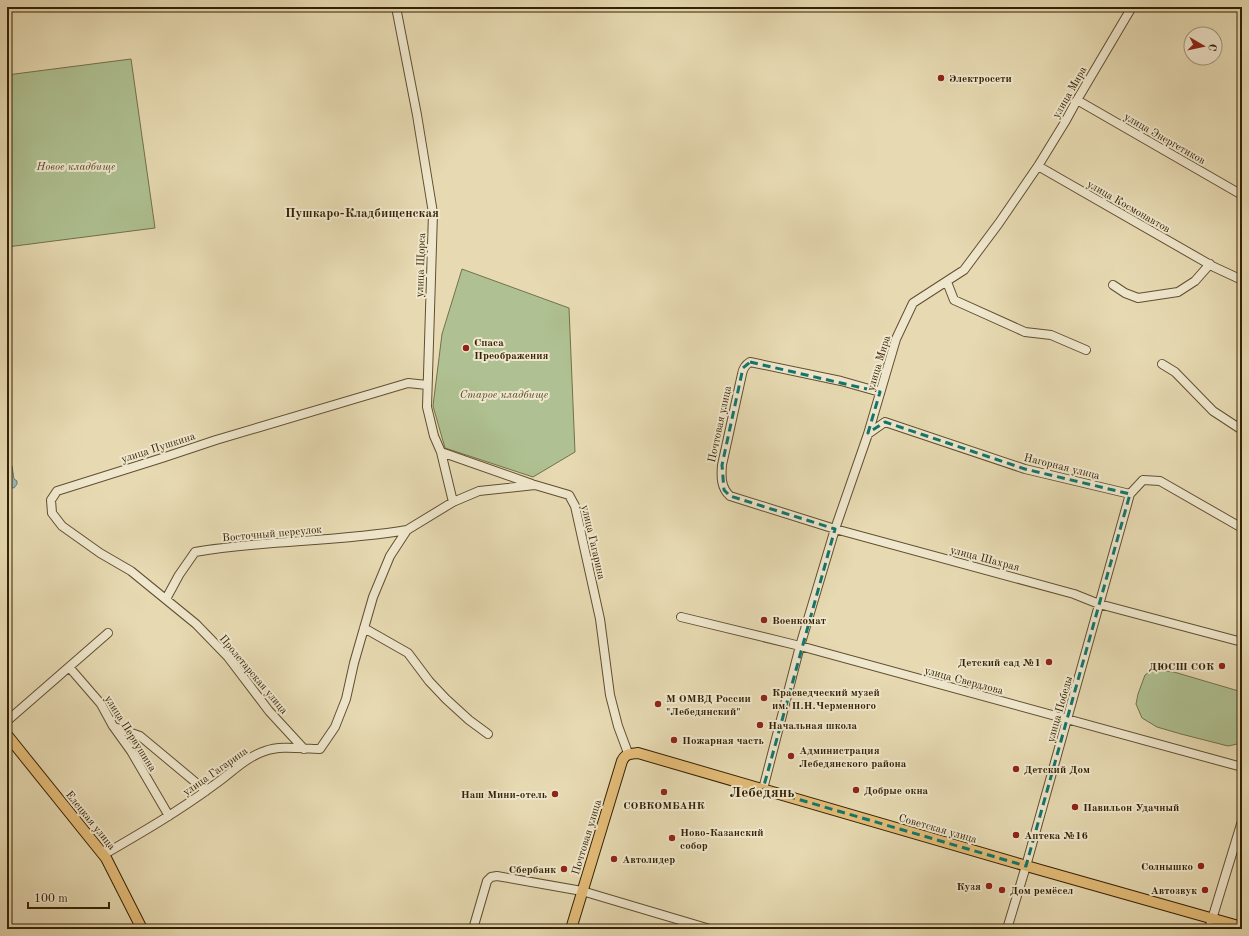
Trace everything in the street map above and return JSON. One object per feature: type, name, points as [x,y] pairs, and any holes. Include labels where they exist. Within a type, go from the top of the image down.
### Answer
[{"type":"main road","name":"Елецкая улица","points":[[8,738],[106,858],[142,929]]},
{"type":"main road","name":"Советская улица","points":[[628,753],[642,754],[1026,866],[1242,927]]},
{"type":"main road","name":"Почтовая улица","points":[[570,929],[619,769],[628,753]]},
{"type":"street","name":"улица Щорса","points":[[396,7],[417,115],[433,213],[427,406],[434,436],[441,452],[453,502]]},
{"type":"street","name":"улица Мира","points":[[763,789],[800,646],[835,529],[868,434],[896,339],[913,303],[964,270],[1038,166],[1132,7]]},
{"type":"street","name":"улица Энергетиков","points":[[1077,100],[1242,195]]},
{"type":"street","name":"улица Космонавтов","points":[[1038,166],[1210,264],[1242,280]]},
{"type":"street","points":[[1113,285],[1125,293],[1138,298],[1178,292],[1195,281],[1210,264]]},
{"type":"street","points":[[947,282],[954,300],[1026,332],[1051,335],[1086,350]]},
{"type":"street","name":"Почтовая улица","points":[[724,490],[721,476],[722,466],[743,368],[750,362],[841,381],[880,392]]},
{"type":"street","points":[[1162,364],[1175,372],[1213,411],[1242,430]]},
{"type":"street","name":"улица Пушкина","points":[[166,599],[131,571],[100,553],[62,526],[52,513],[51,500],[57,491],[216,440],[408,383],[427,384]]},
{"type":"street","name":"Нагорная улица","points":[[868,434],[885,422],[1026,469],[1130,494]]},
{"type":"street","points":[[441,452],[535,485]]},
{"type":"street","points":[[1130,494],[1143,480],[1160,481],[1242,528]]},
{"type":"street","name":"улица Гагарина","points":[[103,855],[169,816],[206,791],[237,766],[265,751],[282,748],[320,749],[335,727],[346,699],[354,663],[373,597],[390,556],[407,530],[453,502],[479,492],[535,485],[569,495],[576,506],[600,619],[610,695],[618,726],[628,753]]},
{"type":"street","name":"улица Шахрая","points":[[724,490],[730,496],[835,529],[1074,594],[1099,604],[1242,642]]},
{"type":"street","name":"улица Победы","points":[[1007,929],[1130,494]]},
{"type":"street","name":"Восточный переулок","points":[[166,599],[195,552],[252,545],[384,534],[407,530]]},
{"type":"street","name":"Пролетарская улица","points":[[166,599],[196,624],[228,657],[269,711],[304,749]]},
{"type":"street","name":"улица Свердлова","points":[[680,617],[800,646],[1242,767]]},
{"type":"street","points":[[364,628],[408,653],[429,681],[446,700],[488,734]]},
{"type":"street","points":[[7,721],[108,634]]},
{"type":"street","name":"улица Первушина","points":[[69,667],[101,704],[113,726],[131,751],[169,816]]},
{"type":"street","points":[[113,726],[124,732],[140,736],[206,791]]},
{"type":"street","points":[[1209,929],[1242,821]]},
{"type":"street","points":[[473,929],[487,881],[491,877],[497,876],[582,891],[710,929]]},
{"type":"highlighted area","points":[[750,362],[880,392],[868,433],[885,422],[1025,469],[1130,494],[1026,866],[763,789],[835,529],[730,496],[724,490],[722,465],[743,368]]},
{"type":"green space","name":"Новое кладбище","points":[[131,59],[155,228],[7,247],[7,75]]},
{"type":"green space","name":"Старое кладбище","points":[[462,269],[569,308],[575,452],[533,477],[445,448],[433,406],[442,334]]},
{"type":"green space","points":[[1157,670],[1174,672],[1242,692],[1242,743],[1228,746],[1157,727],[1142,718],[1136,704],[1138,694],[1145,675],[1149,672]]},
{"type":"water","points":[[7,451],[9,464],[12,466],[14,479],[17,481],[14,488],[7,487]]},
{"type":"place","name":"Электросети","points":[[941,78]]},
{"type":"place","name":"Спаса Преображения","points":[[466,348]]},
{"type":"place","name":"Военкомат","points":[[764,620]]},
{"type":"place","name":"Детский сад №1","points":[[1049,662]]},
{"type":"place","name":"ДЮСШ СОК","points":[[1222,666]]},
{"type":"place","name":"Краеведческий музей им. П.Н.Черменного","points":[[764,698]]},
{"type":"place","name":"М ОМВД России \"Лебедянский\"","points":[[658,704]]},
{"type":"place","name":"Начальная школа","points":[[760,725]]},
{"type":"place","name":"Пожарная часть","points":[[674,740]]},
{"type":"place","name":"Администрация Лебедянского района","points":[[791,756]]},
{"type":"place","name":"Детский Дом","points":[[1016,769]]},
{"type":"place","name":"Добрые окна","points":[[856,790]]},
{"type":"place","name":"СОВКОМБАНК","points":[[664,792]]},
{"type":"place","name":"Наш Мини-отель","points":[[555,794]]},
{"type":"place","name":"Павильон Удачный","points":[[1075,807]]},
{"type":"place","name":"Аптека №16","points":[[1016,835]]},
{"type":"place","name":"Ново-Казанский собор","points":[[672,838]]},
{"type":"place","name":"Автолидер","points":[[614,859]]},
{"type":"place","name":"Солнышко","points":[[1201,866]]},
{"type":"place","name":"Сбербанк","points":[[564,869]]},
{"type":"place","name":"Кузя","points":[[989,886]]},
{"type":"place","name":"Дом ремёсел","points":[[1002,890]]},
{"type":"place","name":"Автозвук","points":[[1205,890]]},
{"type":"district","name":"Пушкаро-Кладбищенская","points":[[362,212]]},
{"type":"district","name":"Лебедянь","points":[[762,792]]}]
